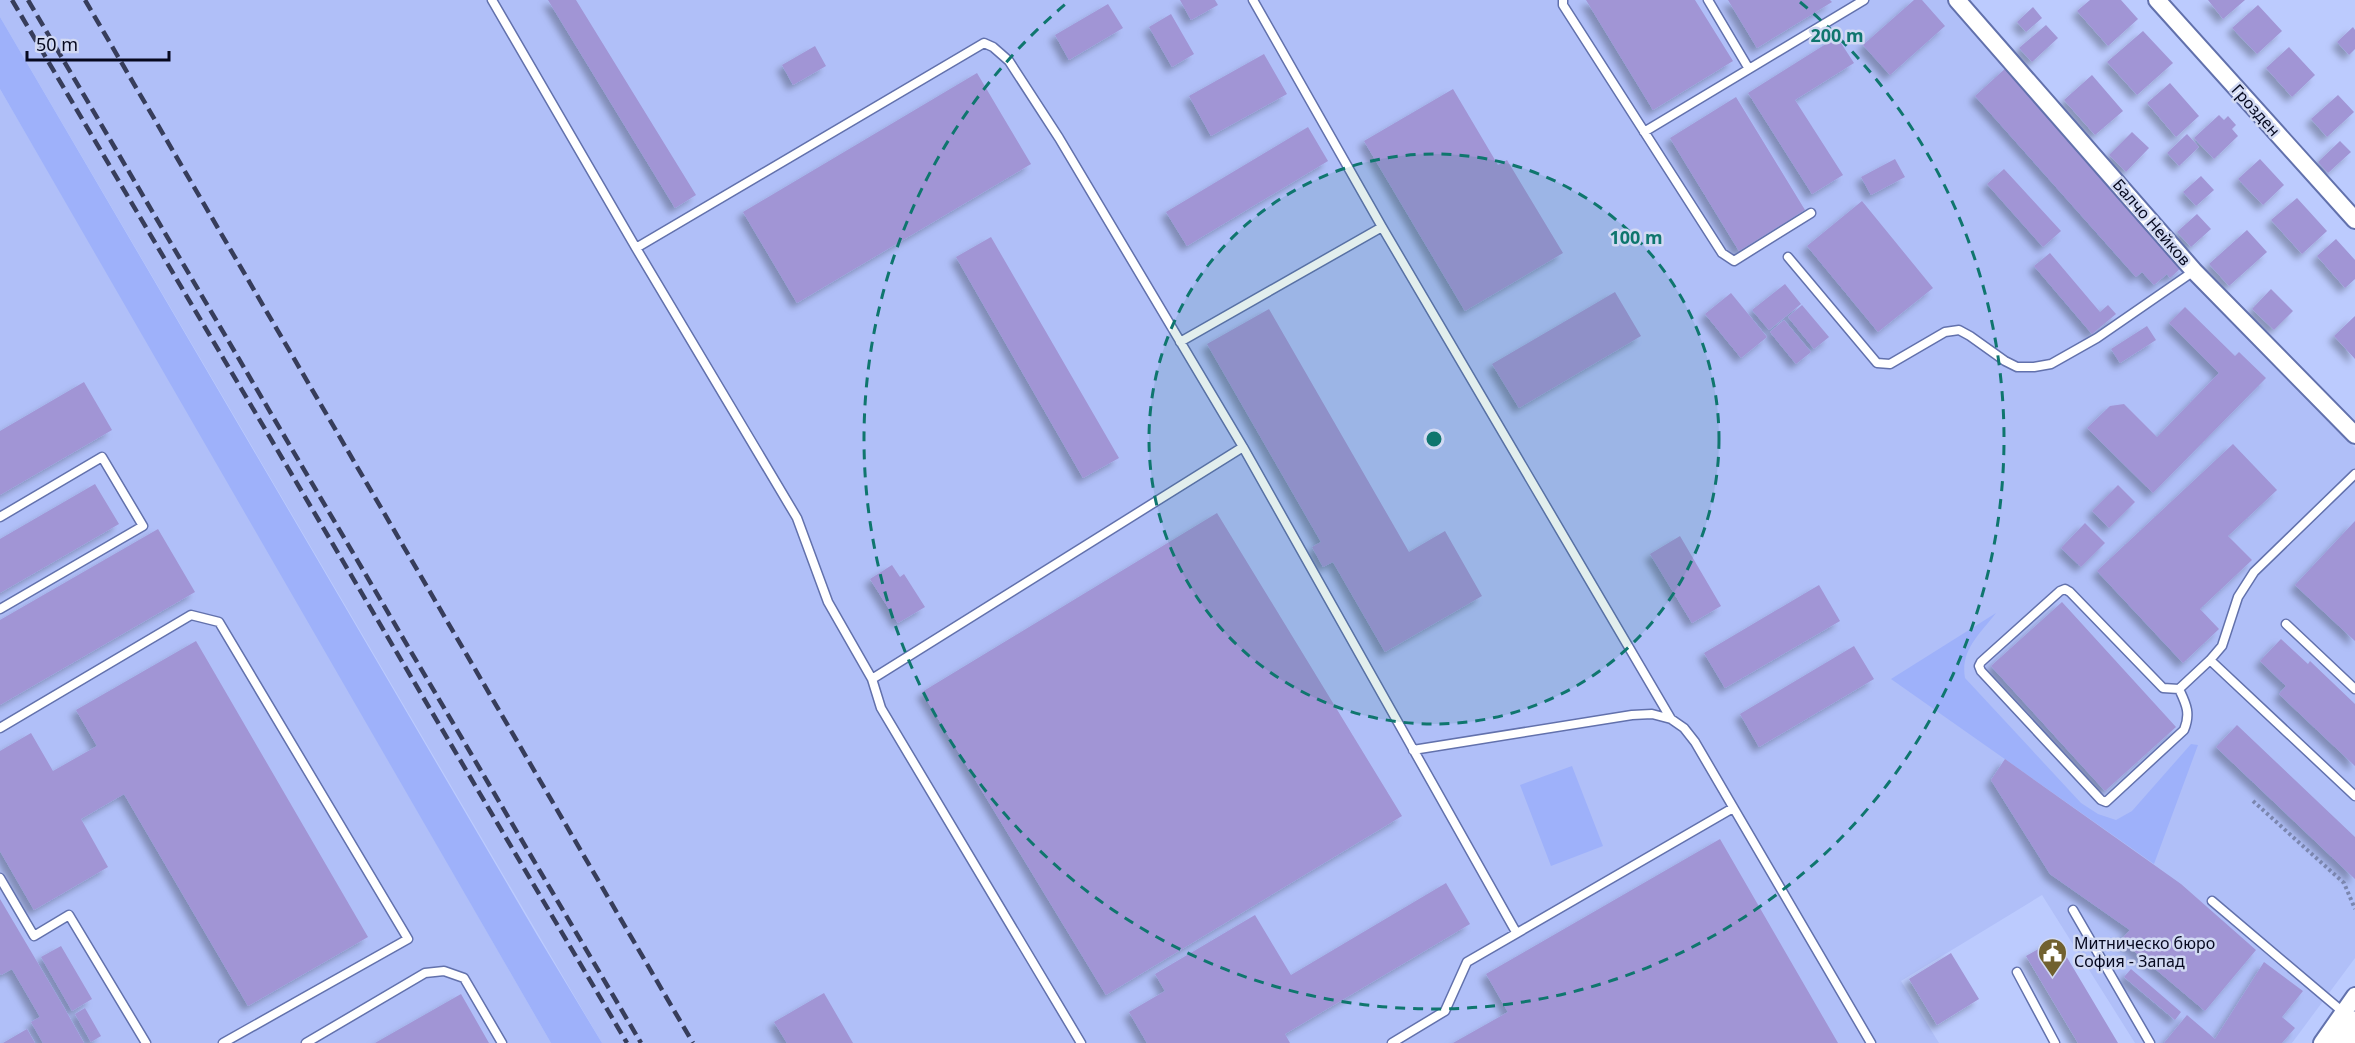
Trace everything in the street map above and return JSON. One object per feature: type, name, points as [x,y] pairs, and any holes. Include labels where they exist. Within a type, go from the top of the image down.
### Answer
[{"type":"main road","points":[[2341,1043],[2349,1019]]},
{"type":"street","name":"Балчо Нейков","points":[[1957,0],[2194,270],[2355,435]]},
{"type":"street","name":"Грозден","points":[[2157,0],[2355,220]]},
{"type":"street","points":[[2322,1043],[2349,1019],[2355,996]]},
{"type":"lane","points":[[492,0],[797,518],[828,602],[872,679],[881,708],[1081,1043]]},
{"type":"lane","points":[[1253,0],[1382,227],[1671,718],[1684,728],[1695,742],[1871,1043]]},
{"type":"lane","points":[[1563,0],[1563,5],[1722,253],[1734,261],[1810,213]]},
{"type":"lane","points":[[1708,0],[1749,69]]},
{"type":"lane","points":[[1644,132],[1864,0]]},
{"type":"lane","points":[[636,248],[984,43],[993,47],[1009,61],[1026,85],[1180,342],[1242,447],[1516,932]]},
{"type":"lane","points":[[1180,342],[1382,227]]},
{"type":"lane","points":[[1788,257],[1877,363],[1890,364],[1945,332],[1959,330],[2017,367],[2051,364],[2097,338],[2194,270]]},
{"type":"lane","points":[[872,679],[1242,447]]},
{"type":"lane","points":[[0,517],[102,457],[143,526],[0,609]]},
{"type":"lane","points":[[2179,689],[2188,707],[2189,719],[2184,730],[2106,802],[2101,800],[1981,671],[1979,666],[2060,591],[2065,589],[2163,688],[2179,689],[2222,646],[2238,597],[2254,572],[2355,474]]},
{"type":"lane","points":[[0,728],[191,615],[219,622],[408,939],[223,1043]]},
{"type":"lane","points":[[2286,624],[2355,689]]},
{"type":"lane","points":[[2210,660],[2355,796]]},
{"type":"lane","points":[[1413,750],[1632,715],[1652,714],[1671,718]]},
{"type":"lane","points":[[1392,1043],[1445,1011],[1467,962],[1733,808]]},
{"type":"lane","points":[[0,878],[34,936],[69,915],[146,1043]]},
{"type":"lane","points":[[2212,901],[2349,1019]]},
{"type":"lane","points":[[2073,910],[2150,1043]]},
{"type":"lane","points":[[306,1043],[425,973],[444,971],[464,978],[502,1043]]},
{"type":"lane","points":[[2017,972],[2055,1043]]},
{"type":"path","points":[[2253,801],[2344,883],[2355,909]]},
{"type":"shaded area","points":[[0,0],[1948,0],[2189,272],[2355,448],[2355,958],[2292,1043],[2135,1043],[2042,895],[1901,981],[1939,1043],[602,1043],[0,17]]},
{"type":"shaded area","points":[[0,17],[602,1043],[551,1043],[0,89]]},
{"type":"shaded area","points":[[0,89],[163,369],[551,1043],[0,1043]]},
{"type":"shaded area","points":[[1996,613],[1968,651],[1964,668],[1965,678],[2081,803],[2098,814],[2116,820],[2132,811],[2191,744],[2198,745],[2154,864],[1891,679]]},
{"type":"shaded area","points":[[1572,766],[1603,846],[1551,866],[1520,785]]},
{"type":"building","points":[[548,0],[576,0],[696,195],[675,208]]},
{"type":"building","points":[[1180,0],[1215,0],[1218,5],[1191,20]]},
{"type":"building","points":[[1586,0],[1695,0],[1733,61],[1653,110]]},
{"type":"building","points":[[1728,0],[1830,0],[1832,2],[1757,48]]},
{"type":"building","points":[[1914,0],[1922,0],[1945,26],[1890,75],[1863,45]]},
{"type":"building","points":[[2090,0],[2121,0],[2138,19],[2108,46],[2077,11]]},
{"type":"building","points":[[2208,0],[2245,0],[2223,19]]},
{"type":"building","points":[[1108,4],[1123,28],[1069,60],[1055,35]]},
{"type":"building","points":[[2258,5],[2282,31],[2257,54],[2232,28]]},
{"type":"building","points":[[2033,7],[2042,18],[2026,32],[2017,22]]},
{"type":"building","points":[[1171,14],[1194,54],[1172,67],[1149,27]]},
{"type":"building","points":[[2046,25],[2058,38],[2032,62],[2019,48]]},
{"type":"building","points":[[2353,27],[2355,49],[2349,55],[2337,42]]},
{"type":"building","points":[[2143,31],[2173,63],[2137,95],[2107,62]]},
{"type":"building","points":[[1837,37],[1854,63],[1795,100],[1843,175],[1812,194],[1748,93]]},
{"type":"building","points":[[815,46],[826,66],[793,85],[782,65]]},
{"type":"building","points":[[2289,47],[2315,75],[2292,97],[2266,68]]},
{"type":"building","points":[[1264,54],[1287,94],[1211,136],[1189,96]]},
{"type":"building","points":[[2007,67],[2183,266],[2170,278],[2167,274],[2154,285],[2142,272],[2136,277],[1975,96]]},
{"type":"building","points":[[977,73],[1031,164],[797,303],[743,212]]},
{"type":"building","points":[[2092,75],[2123,111],[2095,135],[2064,100]]},
{"type":"building","points":[[2170,83],[2199,116],[2176,137],[2147,103]]},
{"type":"building","points":[[1453,89],[1498,165],[1507,160],[1563,253],[1465,311],[1364,141]]},
{"type":"building","points":[[2338,95],[2354,112],[2327,137],[2311,119]]},
{"type":"building","points":[[1736,97],[1805,210],[1739,251],[1670,138]]},
{"type":"building","points":[[2219,115],[2224,120],[2228,116],[2236,125],[2232,129],[2238,136],[2214,159],[2194,138]]},
{"type":"building","points":[[1308,127],[1328,161],[1187,246],[1166,212]]},
{"type":"building","points":[[2132,132],[2149,148],[2126,172],[2109,155]]},
{"type":"building","points":[[2187,134],[2199,147],[2179,166],[2167,153]]},
{"type":"building","points":[[2340,141],[2351,152],[2328,173],[2318,162]]},
{"type":"building","points":[[1895,159],[1905,177],[1871,195],[1861,177]]},
{"type":"building","points":[[2260,159],[2284,185],[2263,205],[2238,179]]},
{"type":"building","points":[[2004,169],[2061,231],[2043,247],[1987,184]]},
{"type":"building","points":[[2201,176],[2214,190],[2196,206],[2183,192]]},
{"type":"building","points":[[2297,198],[2327,231],[2302,254],[2271,220]]},
{"type":"building","points":[[1862,201],[1933,288],[1878,332],[1807,246]]},
{"type":"building","points":[[2197,214],[2211,229],[2191,247],[2177,232]]},
{"type":"building","points":[[2247,230],[2267,252],[2229,286],[2209,264]]},
{"type":"building","points":[[991,237],[1119,458],[1083,478],[956,257]]},
{"type":"building","points":[[2336,239],[2355,260],[2355,279],[2345,288],[2317,256]]},
{"type":"building","points":[[2050,253],[2100,312],[2108,305],[2116,314],[2092,334],[2034,266]]},
{"type":"building","points":[[1785,284],[1801,304],[1769,330],[1752,310]]},
{"type":"building","points":[[2271,289],[2293,311],[2274,330],[2252,309]]},
{"type":"building","points":[[1615,292],[1641,336],[1519,408],[1492,364]]},
{"type":"building","points":[[1731,293],[1767,337],[1741,358],[1705,314]]},
{"type":"building","points":[[1802,305],[1829,337],[1814,349],[1788,317]]},
{"type":"building","points":[[2185,307],[2235,356],[2239,352],[2266,378],[2153,493],[2087,428],[2110,406],[2124,404],[2157,437],[2219,373],[2169,323]]},
{"type":"building","points":[[1269,309],[1409,552],[1445,531],[1482,596],[1385,652],[1333,562],[1323,567],[1312,547],[1321,542],[1207,344]]},
{"type":"building","points":[[2355,316],[2355,359],[2334,336]]},
{"type":"building","points":[[1784,320],[1811,352],[1796,364],[1770,332]]},
{"type":"building","points":[[2147,326],[2156,340],[2120,363],[2111,349]]},
{"type":"building","points":[[84,382],[112,430],[0,495],[0,431]]},
{"type":"building","points":[[2233,444],[2277,490],[2228,536],[2252,560],[2200,609],[2219,629],[2183,663],[2097,571]]},
{"type":"building","points":[[95,484],[119,524],[0,593],[0,539]]},
{"type":"building","points":[[2118,485],[2135,502],[2109,528],[2092,511]]},
{"type":"building","points":[[1217,513],[1402,816],[1106,995],[922,692]]},
{"type":"building","points":[[2355,521],[2355,641],[2295,585]]},
{"type":"building","points":[[2085,523],[2105,543],[2081,567],[2061,548]]},
{"type":"building","points":[[158,529],[195,592],[0,705],[0,620]]},
{"type":"building","points":[[1680,536],[1721,606],[1692,623],[1650,554]]},
{"type":"building","points":[[892,565],[900,577],[904,574],[925,607],[898,623],[870,579]]},
{"type":"building","points":[[1819,585],[1840,621],[1725,688],[1704,653]]},
{"type":"building","points":[[2062,602],[2176,727],[2105,791],[1991,666]]},
{"type":"building","points":[[2281,639],[2308,664],[2310,661],[2355,704],[2355,766],[2279,694],[2286,686],[2260,661]]},
{"type":"building","points":[[196,641],[368,937],[248,1006],[124,794],[81,819],[108,867],[34,910],[0,851],[0,751],[31,733],[53,771],[97,746],[76,710]]},
{"type":"building","points":[[1854,646],[1874,679],[1759,747],[1740,714]]},
{"type":"building","points":[[2237,725],[2355,837],[2355,879],[2216,747]]},
{"type":"building","points":[[2005,759],[2181,884],[2256,950],[2205,1011],[2121,940],[2130,930],[2050,874],[1991,780]]},
{"type":"building","points":[[1720,839],[1838,1043],[1453,1043],[1508,1012],[1486,974]]},
{"type":"building","points":[[1446,883],[1470,924],[1285,1034],[1290,1043],[1147,1043],[1129,1012],[1165,991],[1155,974],[1255,915],[1291,975]]},
{"type":"building","points":[[0,899],[84,1043],[43,1043],[31,1022],[40,1017],[12,969],[1,975]]},
{"type":"building","points":[[2056,939],[2118,1043],[2078,1043],[2026,956]]},
{"type":"building","points":[[61,946],[92,999],[72,1011],[41,957]]},
{"type":"building","points":[[1951,953],[1979,999],[1937,1025],[1909,979]]},
{"type":"building","points":[[2264,962],[2303,991],[2282,1017],[2295,1028],[2282,1043],[2164,1043],[2187,1015],[2215,1039]]},
{"type":"building","points":[[2131,969],[2181,1012],[2175,1020],[2124,977]]},
{"type":"building","points":[[824,993],[853,1043],[787,1043],[774,1022]]},
{"type":"building","points":[[461,994],[489,1043],[375,1043]]},
{"type":"building","points":[[85,1008],[101,1036],[91,1042],[75,1014]]},
{"type":"building","points":[[27,1029],[35,1043],[3,1043]]},
{"type":"railway","points":[[12,0],[627,1043]]},
{"type":"railway","points":[[28,0],[641,1043]]},
{"type":"railway","points":[[85,0],[693,1043]]},
{"type":"place","name":"Митническо бюро София - Запад","points":[[2053,978]]}]
